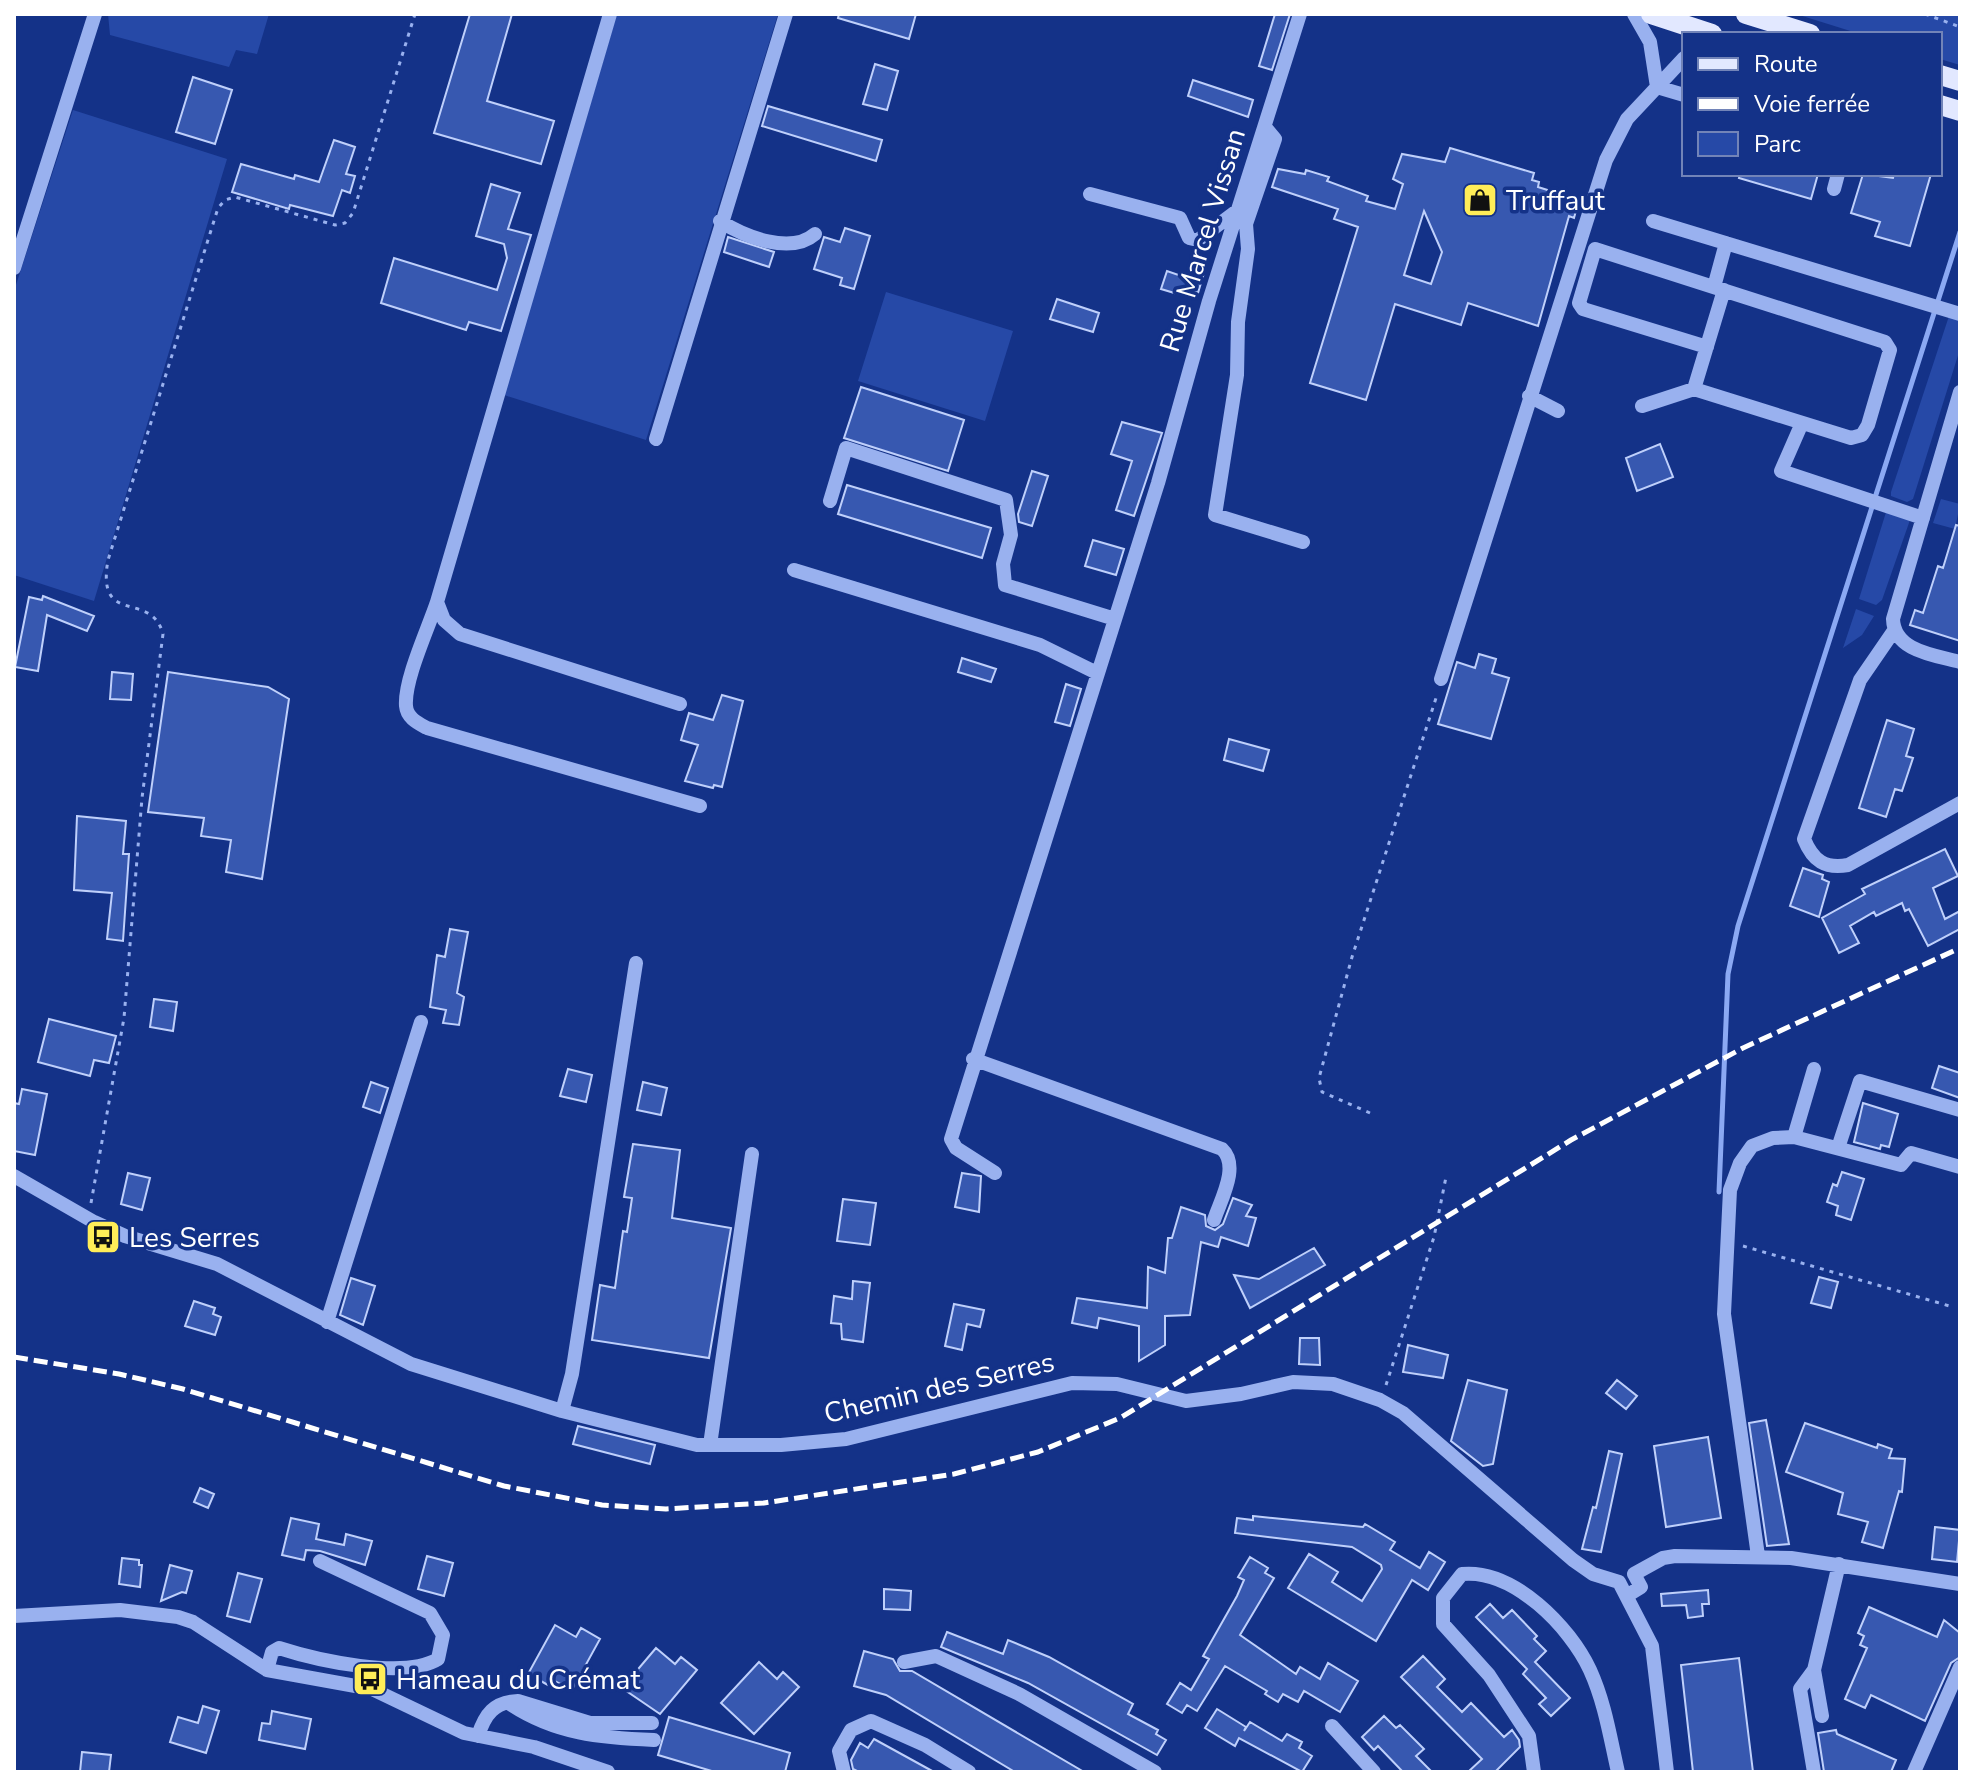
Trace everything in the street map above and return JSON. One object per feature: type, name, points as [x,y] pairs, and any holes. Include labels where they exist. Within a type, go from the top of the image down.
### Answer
[{"type":"main road","points":[[1651,14],[1706,32]]},
{"type":"main road","points":[[1746,14],[1804,32]]},
{"type":"street","points":[[14,268],[95,14]]},
{"type":"street","points":[[610,14],[409,688],[406,708],[413,720],[427,728],[700,806]]},
{"type":"street","points":[[656,439],[720,221],[786,14]]},
{"type":"street","name":"Rue Marcel Vissan","points":[[995,1173],[956,1148],[951,1139],[973,1059],[1158,483],[1238,210],[1300,14]]},
{"type":"street","points":[[1634,14],[1650,42],[1657,87]]},
{"type":"street","points":[[1441,679],[1606,160],[1627,119],[1682,60]]},
{"type":"street","points":[[1657,87],[1682,94]]},
{"type":"street","points":[[1265,127],[1275,139],[1246,224],[1248,249],[1238,322],[1237,375],[1215,515],[1303,542]]},
{"type":"street","points":[[1090,194],[1180,218],[1189,238],[1198,240],[1238,210]]},
{"type":"street","points":[[720,221],[792,246],[806,242],[815,234]]},
{"type":"street","points":[[1653,221],[1954,312]]},
{"type":"street","points":[[1694,389],[1707,347],[1726,243]]},
{"type":"street","points":[[1642,406],[1694,389],[1851,438],[1862,435],[1868,425],[1890,350],[1885,342],[1595,249],[1579,303],[1583,309],[1707,347]]},
{"type":"street","points":[[1960,392],[1893,619],[1893,632],[1860,680],[1804,839],[1809,852],[1832,868],[1848,865],[1960,803]]},
{"type":"street","points":[[1529,396],[1558,411]]},
{"type":"street","points":[[1802,423],[1781,471],[1923,518]]},
{"type":"street","points":[[830,501],[846,448],[1006,500],[1011,535],[1003,564],[1005,585],[1115,619]]},
{"type":"street","points":[[794,570],[1040,645],[1097,673]]},
{"type":"street","points":[[437,602],[444,620],[460,634],[680,704]]},
{"type":"street","points":[[1893,632],[1902,642],[1915,649],[1960,662]]},
{"type":"street","points":[[562,1411],[576,1349],[636,963]]},
{"type":"street","points":[[327,1322],[421,1022]]},
{"type":"street","points":[[973,1059],[1222,1149],[1229,1155],[1231,1166],[1214,1220]]},
{"type":"street","points":[[1794,1137],[1814,1069]]},
{"type":"street","points":[[1838,1148],[1860,1081],[1960,1110]]},
{"type":"street","points":[[1758,1556],[1724,1314],[1730,1190],[1740,1163],[1752,1146],[1773,1138],[1794,1137],[1901,1165],[1911,1153],[1960,1167]]},
{"type":"street","points":[[710,1445],[752,1154]]},
{"type":"street","name":"Chemin des Serres","points":[[14,1176],[86,1218],[125,1236],[217,1264],[411,1364],[562,1411],[710,1445],[846,1439],[1072,1383],[1117,1384],[1186,1401],[1241,1394],[1293,1382],[1318,1382],[1380,1400],[1417,1424],[1573,1560],[1593,1574],[1619,1582]]},
{"type":"street","points":[[1667,1772],[1652,1646],[1628,1595],[1621,1591],[1619,1582],[1625,1574],[1634,1574],[1647,1564],[1675,1556],[1758,1556],[1839,1564],[1960,1584]]},
{"type":"street","points":[[267,1670],[272,1652],[279,1648],[317,1660],[404,1667],[419,1667],[438,1659],[443,1635],[430,1613],[320,1561]]},
{"type":"street","points":[[1814,1772],[1800,1689],[1814,1670],[1839,1564]]},
{"type":"street","points":[[1534,1772],[1529,1736],[1489,1675],[1443,1624],[1443,1598],[1462,1574],[1485,1576],[1517,1589],[1574,1643],[1589,1669],[1606,1712],[1618,1772]]},
{"type":"street","points":[[1628,1595],[1641,1587],[1634,1574]]},
{"type":"street","points":[[14,1616],[78,1610],[155,1611],[193,1622],[267,1670],[372,1689],[418,1709],[440,1723],[478,1736],[534,1747],[608,1772]]},
{"type":"street","points":[[904,1662],[936,1656],[1019,1694],[1155,1772]]},
{"type":"street","points":[[1914,1772],[1960,1667]]},
{"type":"street","points":[[1814,1670],[1822,1716]]},
{"type":"street","points":[[478,1736],[484,1718],[496,1705],[507,1701],[518,1701],[590,1723],[652,1723]]},
{"type":"street","points":[[507,1701],[530,1717],[583,1735],[654,1740]]},
{"type":"street","points":[[844,1772],[839,1751],[851,1730],[871,1721],[925,1745],[969,1772]]},
{"type":"street","points":[[1332,1726],[1374,1772]]},
{"type":"path","points":[[86,1218],[95,1194],[124,1018],[142,798],[163,634],[159,620],[149,612],[119,605],[110,597],[104,583],[108,560],[218,208],[225,200],[235,197],[335,225],[345,223],[353,213],[415,14]]},
{"type":"path","points":[[1925,14],[1960,27]]},
{"type":"path","points":[[1370,1113],[1322,1092],[1319,1078],[1352,957],[1376,893],[1400,802],[1425,740],[1441,679]]},
{"type":"path","points":[[1380,1400],[1434,1237],[1446,1177]]},
{"type":"path","points":[[1728,1242],[1953,1307]]},
{"type":"green space","points":[[108,14],[269,14],[257,54],[236,50],[229,67],[110,35]]},
{"type":"green space","points":[[617,14],[778,14],[646,440],[504,395]]},
{"type":"green space","points":[[1796,14],[1960,14],[1960,65],[1942,60],[1942,32],[1854,32]]},
{"type":"green space","points":[[73,110],[227,159],[94,601],[14,575],[14,291]]},
{"type":"green space","points":[[886,292],[1013,331],[985,421],[858,381]]},
{"type":"green space","points":[[1949,316],[1960,319],[1960,349],[1913,499],[1907,502],[1891,496],[1891,492]]},
{"type":"green space","points":[[1941,499],[1960,504],[1955,529],[1933,523]]},
{"type":"green space","points":[[1887,509],[1910,520],[1882,600],[1876,605],[1859,599]]},
{"type":"green space","points":[[1856,609],[1874,616],[1862,635],[1843,648]]},
{"type":"building","points":[[470,14],[512,14],[487,101],[554,121],[541,164],[434,133]]},
{"type":"building","points":[[839,14],[916,14],[909,39],[838,18]]},
{"type":"building","points":[[1275,14],[1290,14],[1272,70],[1259,66]]},
{"type":"building","points":[[875,64],[898,71],[887,110],[863,104]]},
{"type":"building","points":[[193,77],[232,90],[215,144],[176,132]]},
{"type":"building","points":[[1193,80],[1253,100],[1248,117],[1188,96]]},
{"type":"building","points":[[768,106],[882,140],[876,161],[762,126]]},
{"type":"building","points":[[334,140],[355,147],[346,174],[355,176],[350,193],[342,190],[333,216],[290,205],[289,209],[232,192],[241,164],[294,179],[295,175],[319,182]]},
{"type":"building","points":[[1450,148],[1534,173],[1532,180],[1539,182],[1538,187],[1579,200],[1574,218],[1569,216],[1538,326],[1468,303],[1461,325],[1395,304],[1366,400],[1310,383],[1358,227],[1334,219],[1338,209],[1272,187],[1278,169],[1305,174],[1306,170],[1329,177],[1327,181],[1368,196],[1366,201],[1395,209],[1403,184],[1393,179],[1402,154],[1445,162]],"holes":[[[1424,211],[1442,252],[1431,284],[1404,275]]]},
{"type":"building","points":[[1740,176],[1817,176],[1811,199]]},
{"type":"building","points":[[1862,176],[1930,176],[1910,246],[1875,236],[1880,222],[1851,213]]},
{"type":"building","points":[[491,184],[520,193],[508,229],[531,235],[501,331],[469,322],[466,330],[381,303],[394,258],[497,290],[507,258],[504,244],[476,236]]},
{"type":"building","points":[[845,228],[870,236],[854,289],[840,285],[842,278],[814,269],[824,237],[840,242]]},
{"type":"building","points":[[728,237],[774,252],[769,267],[724,252]]},
{"type":"building","points":[[1194,254],[1208,259],[1198,293],[1184,288],[1181,295],[1161,289],[1167,271],[1187,278]]},
{"type":"building","points":[[1057,299],[1099,313],[1093,332],[1050,319]]},
{"type":"building","points":[[861,387],[964,420],[948,471],[844,438]]},
{"type":"building","points":[[1122,422],[1162,433],[1134,516],[1116,510],[1132,461],[1111,454]]},
{"type":"building","points":[[1660,444],[1673,477],[1637,491],[1626,458]]},
{"type":"building","points":[[1032,471],[1048,476],[1032,526],[1019,522],[1018,514]]},
{"type":"building","points":[[847,485],[991,528],[982,558],[838,514]]},
{"type":"building","points":[[1956,525],[1960,526],[1960,641],[1910,625],[1915,610],[1923,613],[1938,566],[1943,568]]},
{"type":"building","points":[[1093,540],[1124,549],[1116,575],[1085,566]]},
{"type":"building","points":[[43,596],[94,616],[87,631],[47,615],[38,671],[15,667],[29,597],[42,600]]},
{"type":"building","points":[[1479,654],[1496,659],[1492,673],[1509,678],[1491,739],[1438,724],[1457,662],[1475,668]]},
{"type":"building","points":[[962,658],[996,669],[991,682],[958,672]]},
{"type":"building","points":[[112,672],[133,674],[131,700],[110,699]]},
{"type":"building","points":[[168,672],[268,687],[289,699],[262,879],[226,872],[231,840],[201,836],[204,818],[148,812]]},
{"type":"building","points":[[1066,684],[1081,689],[1070,726],[1055,722]]},
{"type":"building","points":[[722,695],[743,701],[722,787],[714,785],[713,788],[685,781],[698,745],[681,740],[689,713],[713,720]]},
{"type":"building","points":[[1887,720],[1914,729],[1906,756],[1913,758],[1902,791],[1895,789],[1886,817],[1859,808]]},
{"type":"building","points":[[1229,739],[1269,750],[1263,771],[1224,760]]},
{"type":"building","points":[[77,816],[126,821],[123,854],[129,854],[123,941],[107,939],[112,893],[74,890]]},
{"type":"building","points":[[1945,849],[1958,876],[1933,888],[1945,919],[1960,911],[1960,929],[1928,946],[1909,909],[1905,911],[1902,903],[1876,916],[1874,912],[1850,926],[1859,943],[1839,953],[1822,918],[1865,894],[1862,889]]},
{"type":"building","points":[[1803,868],[1823,875],[1822,879],[1829,882],[1819,917],[1790,906]]},
{"type":"building","points":[[450,929],[468,932],[457,993],[464,997],[459,1025],[443,1023],[446,1010],[430,1007],[437,955],[445,957]]},
{"type":"building","points":[[154,999],[177,1002],[173,1031],[150,1027]]},
{"type":"building","points":[[49,1019],[116,1036],[109,1063],[94,1060],[90,1076],[38,1062]]},
{"type":"building","points":[[1939,1066],[1960,1073],[1960,1098],[1932,1088]]},
{"type":"building","points":[[568,1069],[592,1075],[586,1102],[560,1096]]},
{"type":"building","points":[[371,1082],[388,1088],[380,1113],[363,1107]]},
{"type":"building","points":[[643,1082],[667,1088],[661,1115],[637,1110]]},
{"type":"building","points":[[22,1089],[47,1094],[35,1155],[14,1151],[14,1103],[19,1104]]},
{"type":"building","points":[[1863,1103],[1898,1114],[1889,1147],[1881,1145],[1880,1149],[1854,1142]]},
{"type":"building","points":[[633,1144],[680,1150],[672,1218],[731,1228],[709,1358],[592,1340],[600,1285],[615,1288],[623,1231],[627,1232],[632,1198],[624,1197]]},
{"type":"building","points":[[1842,1172],[1864,1179],[1851,1220],[1836,1215],[1838,1206],[1827,1202],[1833,1184],[1837,1186]]},
{"type":"building","points":[[128,1173],[150,1178],[142,1210],[121,1204]]},
{"type":"building","points":[[962,1173],[981,1176],[979,1212],[955,1207]]},
{"type":"building","points":[[1233,1198],[1252,1205],[1246,1216],[1256,1218],[1248,1246],[1221,1237],[1218,1247],[1201,1242],[1190,1315],[1165,1316],[1165,1345],[1139,1361],[1139,1326],[1099,1318],[1097,1328],[1072,1323],[1077,1298],[1147,1308],[1148,1267],[1165,1273],[1168,1238],[1172,1238],[1181,1207],[1205,1215],[1206,1226],[1215,1230],[1223,1224]]},
{"type":"building","points":[[843,1199],[876,1203],[870,1245],[837,1241]]},
{"type":"building","points":[[1314,1248],[1325,1265],[1250,1308],[1234,1275],[1259,1279]]},
{"type":"building","points":[[1819,1277],[1838,1282],[1831,1308],[1811,1303]]},
{"type":"building","points":[[351,1278],[375,1286],[363,1325],[340,1315]]},
{"type":"building","points":[[853,1281],[870,1283],[863,1342],[842,1339],[841,1324],[831,1323],[834,1296],[852,1299]]},
{"type":"building","points":[[194,1301],[215,1308],[213,1314],[221,1317],[215,1335],[185,1326]]},
{"type":"building","points":[[954,1304],[984,1310],[980,1327],[967,1324],[962,1350],[945,1346]]},
{"type":"building","points":[[1300,1338],[1319,1338],[1320,1365],[1299,1364]]},
{"type":"building","points":[[1408,1345],[1448,1355],[1443,1378],[1403,1372]]},
{"type":"building","points":[[1468,1380],[1507,1390],[1493,1464],[1483,1466],[1451,1441]]},
{"type":"building","points":[[1617,1380],[1637,1396],[1626,1409],[1606,1393]]},
{"type":"building","points":[[1766,1420],[1789,1544],[1767,1546],[1749,1423]]},
{"type":"building","points":[[1805,1423],[1877,1448],[1878,1444],[1892,1449],[1889,1458],[1905,1459],[1902,1492],[1899,1491],[1883,1548],[1862,1542],[1868,1522],[1838,1514],[1843,1493],[1786,1472]]},
{"type":"building","points":[[578,1426],[655,1445],[650,1464],[573,1444]]},
{"type":"building","points":[[1708,1437],[1721,1518],[1666,1527],[1654,1446]]},
{"type":"building","points":[[1609,1451],[1622,1454],[1601,1552],[1582,1549],[1593,1507],[1596,1508]]},
{"type":"building","points":[[200,1488],[214,1494],[208,1508],[194,1502]]},
{"type":"building","points":[[1253,1516],[1363,1527],[1365,1524],[1395,1542],[1390,1550],[1420,1568],[1429,1552],[1445,1562],[1428,1590],[1412,1580],[1376,1641],[1288,1588],[1309,1554],[1338,1572],[1332,1582],[1362,1601],[1382,1569],[1381,1565],[1352,1547],[1235,1533],[1237,1518],[1253,1520]]},
{"type":"building","points":[[291,1518],[319,1524],[316,1539],[344,1545],[346,1534],[372,1541],[365,1565],[320,1551],[306,1550],[304,1560],[282,1555]]},
{"type":"building","points":[[1935,1527],[1960,1530],[1957,1562],[1932,1559]]},
{"type":"building","points":[[427,1556],[453,1563],[444,1596],[418,1589]]},
{"type":"building","points":[[1250,1557],[1268,1568],[1265,1573],[1274,1578],[1240,1635],[1296,1674],[1300,1667],[1320,1679],[1328,1663],[1358,1681],[1340,1712],[1304,1691],[1298,1702],[1283,1694],[1278,1702],[1265,1694],[1267,1691],[1225,1666],[1197,1711],[1187,1705],[1182,1713],[1167,1704],[1180,1683],[1191,1690],[1209,1659],[1203,1656],[1237,1596],[1244,1580],[1238,1577]]},
{"type":"building","points":[[122,1558],[139,1560],[139,1565],[142,1565],[140,1587],[119,1584]]},
{"type":"building","points":[[170,1565],[192,1571],[186,1593],[161,1601]]},
{"type":"building","points":[[238,1573],[262,1579],[250,1622],[227,1616]]},
{"type":"building","points":[[884,1589],[911,1591],[910,1610],[884,1609]]},
{"type":"building","points":[[1708,1590],[1709,1604],[1702,1604],[1703,1616],[1688,1618],[1686,1605],[1662,1606],[1661,1594]]},
{"type":"building","points":[[1490,1604],[1503,1618],[1512,1610],[1537,1636],[1534,1639],[1546,1651],[1535,1662],[1570,1698],[1551,1716],[1539,1704],[1546,1698],[1523,1674],[1527,1669],[1476,1617]]},
{"type":"building","points":[[1869,1607],[1937,1637],[1944,1620],[1960,1633],[1960,1657],[1951,1663],[1925,1721],[1871,1695],[1865,1708],[1845,1699],[1867,1648],[1860,1645],[1864,1636],[1858,1633]]},
{"type":"building","points":[[555,1625],[576,1637],[581,1628],[600,1639],[572,1690],[551,1679],[548,1685],[528,1674]]},
{"type":"building","points":[[947,1632],[1003,1654],[1008,1640],[1049,1657],[1133,1704],[1128,1714],[1158,1730],[1156,1734],[1166,1740],[1157,1755],[1028,1683],[941,1647]]},
{"type":"building","points":[[656,1648],[675,1664],[681,1657],[697,1670],[660,1714],[622,1688]]},
{"type":"building","points":[[864,1651],[893,1659],[900,1671],[912,1671],[1084,1772],[1015,1772],[886,1695],[854,1686]]},
{"type":"building","points":[[1423,1656],[1445,1679],[1437,1687],[1462,1712],[1471,1703],[1504,1737],[1512,1730],[1519,1740],[1520,1747],[1495,1772],[1468,1772],[1482,1759],[1401,1677]]},
{"type":"building","points":[[1739,1658],[1753,1772],[1693,1772],[1681,1665]]},
{"type":"building","points":[[759,1662],[777,1679],[783,1672],[799,1687],[754,1734],[721,1703]]},
{"type":"building","points":[[203,1706],[219,1711],[206,1753],[170,1742],[178,1717],[198,1723]]},
{"type":"building","points":[[1217,1709],[1246,1727],[1244,1731],[1250,1722],[1282,1741],[1287,1734],[1302,1742],[1299,1748],[1312,1756],[1302,1772],[1239,1738],[1235,1746],[1205,1728]]},
{"type":"building","points":[[272,1711],[311,1719],[305,1749],[259,1740],[262,1723],[270,1724]]},
{"type":"building","points":[[1384,1716],[1396,1728],[1400,1725],[1424,1749],[1416,1756],[1432,1772],[1403,1772],[1378,1746],[1374,1750],[1362,1737]]},
{"type":"building","points":[[669,1717],[790,1753],[785,1772],[715,1772],[658,1755]]},
{"type":"building","points":[[1836,1730],[1837,1734],[1896,1760],[1891,1772],[1824,1772],[1818,1733]]},
{"type":"building","points":[[874,1739],[934,1772],[859,1772],[853,1769],[851,1760],[860,1743],[868,1748]]},
{"type":"building","points":[[82,1752],[111,1755],[109,1772],[80,1772]]},
{"type":"waterway","points":[[1719,1192],[1728,974],[1738,926],[1960,232]]},
{"type":"railway","points":[[14,1357],[119,1374],[183,1389],[504,1486],[602,1505],[666,1509],[764,1503],[954,1474],[1038,1452],[1120,1418],[1571,1140],[1743,1048],[1960,948]]},
{"type":"place","name":"Truffaut","points":[[1480,200]]},
{"type":"place","name":"Les Serres","points":[[103,1237]]},
{"type":"place","name":"Hameau du Crémat","points":[[370,1679]]}]
